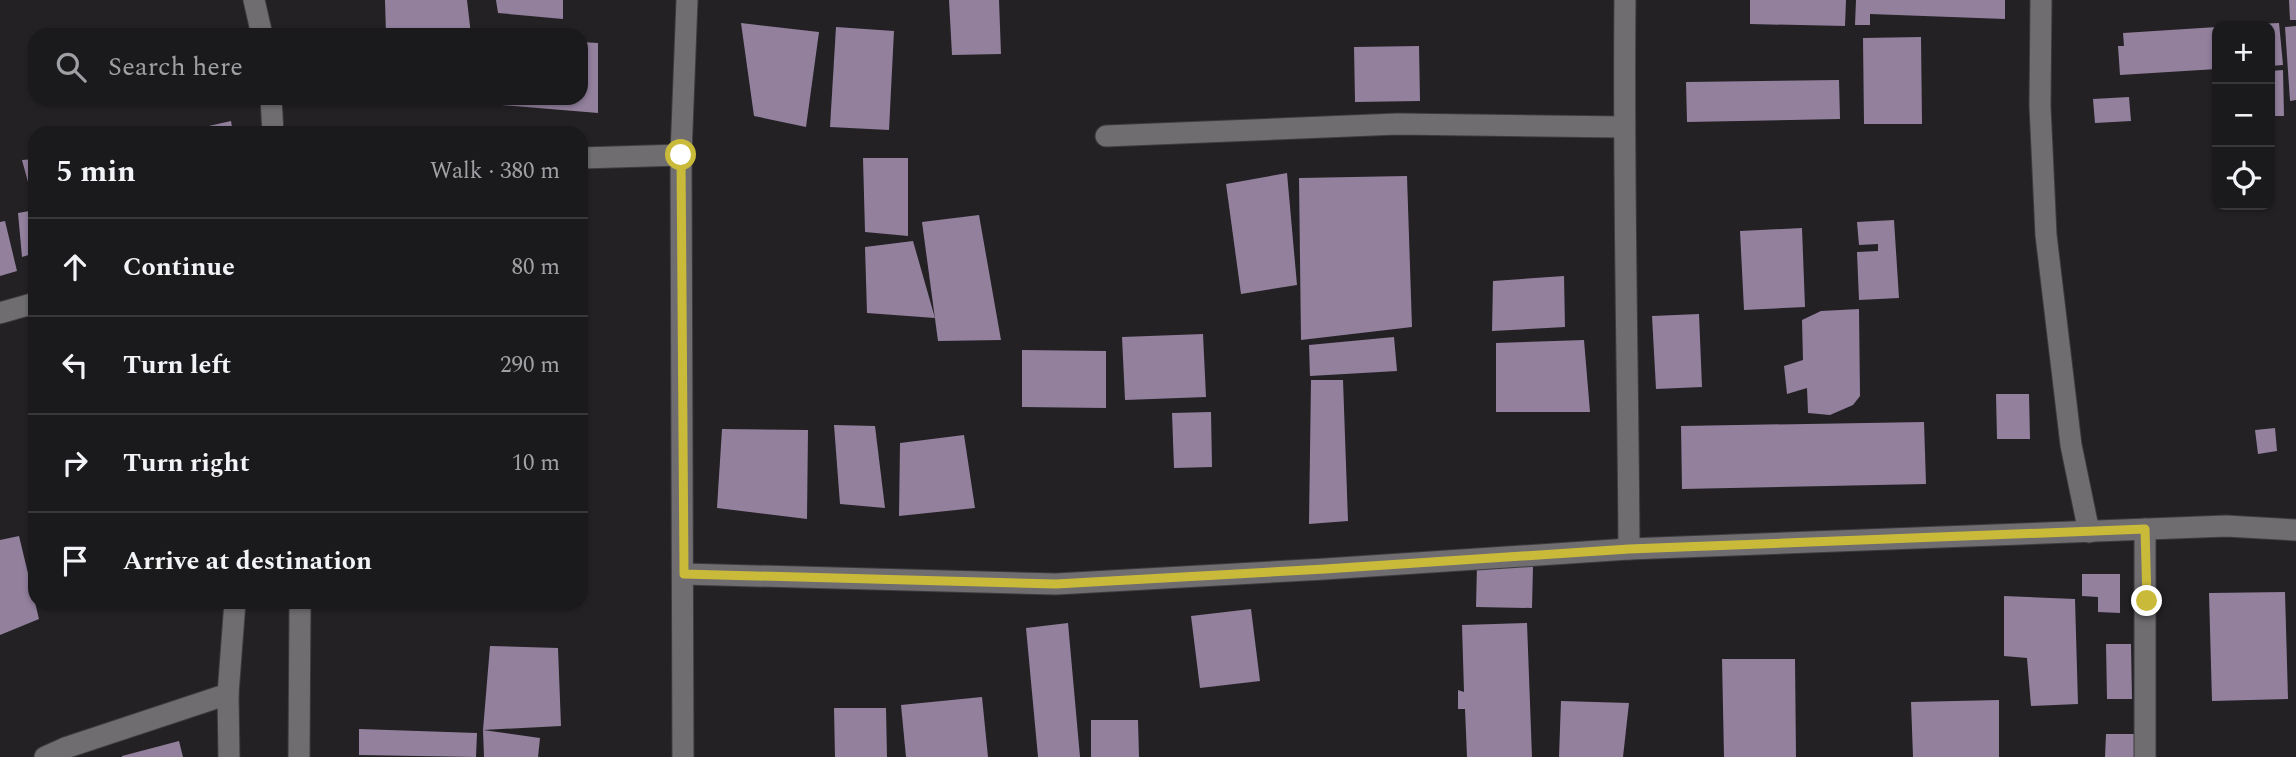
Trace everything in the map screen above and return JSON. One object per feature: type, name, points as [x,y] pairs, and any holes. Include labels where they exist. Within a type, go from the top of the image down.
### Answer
[{"type":"street","points":[[254,0],[260,28]]},
{"type":"street","points":[[682,757],[684,574],[681,155],[687,0]]},
{"type":"street","points":[[1626,0],[1623,127],[1627,222],[1629,549]]},
{"type":"street","points":[[2041,0],[2040,106],[2046,235],[2071,445],[2089,532]]},
{"type":"street","points":[[272,105],[273,126]]},
{"type":"street","points":[[1106,136],[1397,124],[1623,127]]},
{"type":"street","points":[[588,158],[681,155]]},
{"type":"street","points":[[0,313],[28,305]]},
{"type":"street","points":[[684,574],[1056,584],[1629,549],[2226,526],[2296,530]]},
{"type":"street","points":[[2145,529],[2145,757]]},
{"type":"street","points":[[229,757],[228,694],[234,609]]},
{"type":"street","points":[[299,757],[300,609]]},
{"type":"street","points":[[45,757],[228,694]]},
{"type":"building","points":[[385,0],[467,0],[470,28],[386,28]]},
{"type":"building","points":[[496,0],[563,0],[563,19],[498,13]]},
{"type":"building","points":[[949,0],[999,0],[1001,54],[952,55]]},
{"type":"building","points":[[1750,0],[1846,0],[1845,26],[1750,24]]},
{"type":"building","points":[[1856,0],[2005,0],[2005,19],[1870,14],[1870,25],[1855,25]]},
{"type":"building","points":[[2289,0],[2296,0],[2296,20],[2290,20]]},
{"type":"building","points":[[741,23],[819,32],[806,127],[754,116]]},
{"type":"building","points":[[2275,23],[2279,23],[2283,65],[2275,66]]},
{"type":"building","points":[[2296,26],[2296,100],[2290,101],[2285,27]]},
{"type":"building","points":[[836,27],[894,31],[889,130],[830,127]]},
{"type":"building","points":[[2212,27],[2212,69],[2120,75],[2118,46],[2124,46],[2123,33]]},
{"type":"building","points":[[1921,37],[1922,124],[1864,124],[1863,38]]},
{"type":"building","points":[[588,42],[598,43],[598,113],[502,105],[588,105]]},
{"type":"building","points":[[1419,46],[1420,101],[1355,102],[1354,47]]},
{"type":"building","points":[[2283,70],[2284,116],[2275,116],[2275,71]]},
{"type":"building","points":[[1839,80],[1840,119],[1687,122],[1686,82]]},
{"type":"building","points":[[2129,97],[2131,121],[2095,123],[2093,99]]},
{"type":"building","points":[[231,121],[232,126],[209,126]]},
{"type":"building","points":[[863,158],[908,158],[908,236],[865,232]]},
{"type":"building","points":[[22,160],[28,160],[28,182]]},
{"type":"building","points":[[1287,173],[1297,285],[1241,294],[1226,184]]},
{"type":"building","points":[[1407,176],[1412,327],[1301,340],[1299,178]]},
{"type":"building","points":[[28,211],[28,255],[22,257],[18,213]]},
{"type":"building","points":[[979,215],[1001,340],[938,341],[922,222]]},
{"type":"building","points":[[1894,220],[1899,298],[1859,300],[1857,252],[1878,251],[1878,244],[1859,245],[1857,222]]},
{"type":"building","points":[[5,221],[17,271],[0,276],[0,222]]},
{"type":"building","points":[[1802,228],[1805,307],[1744,310],[1740,231]]},
{"type":"building","points":[[913,241],[935,318],[867,313],[865,247]]},
{"type":"building","points":[[1564,276],[1565,327],[1492,331],[1493,281]]},
{"type":"building","points":[[1859,309],[1860,396],[1853,405],[1830,415],[1808,413],[1807,388],[1787,394],[1784,366],[1803,360],[1802,320],[1821,311]]},
{"type":"building","points":[[1699,314],[1702,387],[1656,389],[1652,316]]},
{"type":"building","points":[[1203,334],[1206,397],[1125,400],[1122,337]]},
{"type":"building","points":[[1394,337],[1397,371],[1310,376],[1309,345]]},
{"type":"building","points":[[1584,340],[1590,412],[1496,412],[1496,343]]},
{"type":"building","points":[[1022,350],[1106,351],[1106,408],[1022,407]]},
{"type":"building","points":[[1311,380],[1343,380],[1348,521],[1309,524]]},
{"type":"building","points":[[1996,394],[2029,394],[2030,439],[1997,439]]},
{"type":"building","points":[[1211,412],[1212,467],[1174,468],[1172,413]]},
{"type":"building","points":[[1924,422],[1926,484],[1682,489],[1681,426]]},
{"type":"building","points":[[834,425],[875,426],[885,508],[840,504]]},
{"type":"building","points":[[2275,428],[2277,451],[2258,454],[2255,430]]},
{"type":"building","points":[[722,429],[808,430],[807,519],[717,508]]},
{"type":"building","points":[[964,435],[975,508],[899,516],[900,443]]},
{"type":"building","points":[[19,536],[28,573],[28,609],[37,609],[39,619],[0,635],[0,540]]},
{"type":"building","points":[[1477,564],[1533,565],[1532,608],[1476,607]]},
{"type":"building","points":[[2082,574],[2120,574],[2120,613],[2098,612],[2098,597],[2082,596]]},
{"type":"building","points":[[2285,592],[2288,699],[2212,701],[2209,593]]},
{"type":"building","points":[[2004,596],[2075,599],[2078,704],[2031,706],[2027,658],[2004,656]]},
{"type":"building","points":[[1251,609],[1260,681],[1200,688],[1191,616]]},
{"type":"building","points":[[1068,623],[1080,757],[1038,757],[1026,628]]},
{"type":"building","points":[[1527,623],[1532,757],[1467,757],[1465,709],[1458,709],[1458,690],[1464,692],[1462,625]]},
{"type":"building","points":[[2106,644],[2131,644],[2132,699],[2107,699]]},
{"type":"building","points":[[490,646],[558,648],[561,726],[483,730]]},
{"type":"building","points":[[1722,659],[1795,659],[1796,757],[1724,757]]},
{"type":"building","points":[[982,697],[988,757],[906,757],[901,705]]},
{"type":"building","points":[[1999,700],[1999,757],[1913,757],[1911,702]]},
{"type":"building","points":[[1561,701],[1629,703],[1623,757],[1559,757]]},
{"type":"building","points":[[834,708],[886,708],[887,757],[835,757]]},
{"type":"building","points":[[1091,720],[1138,720],[1139,757],[1091,757]]},
{"type":"building","points":[[359,729],[477,733],[476,757],[359,755]]},
{"type":"building","points":[[483,730],[540,738],[538,757],[484,757]]},
{"type":"building","points":[[2106,734],[2134,734],[2134,757],[2105,757]]},
{"type":"building","points":[[179,741],[183,757],[122,757],[122,756]]},
{"type":"route","points":[[681,155],[684,574],[1056,584],[1629,549],[2145,529],[2147,601]]}]
